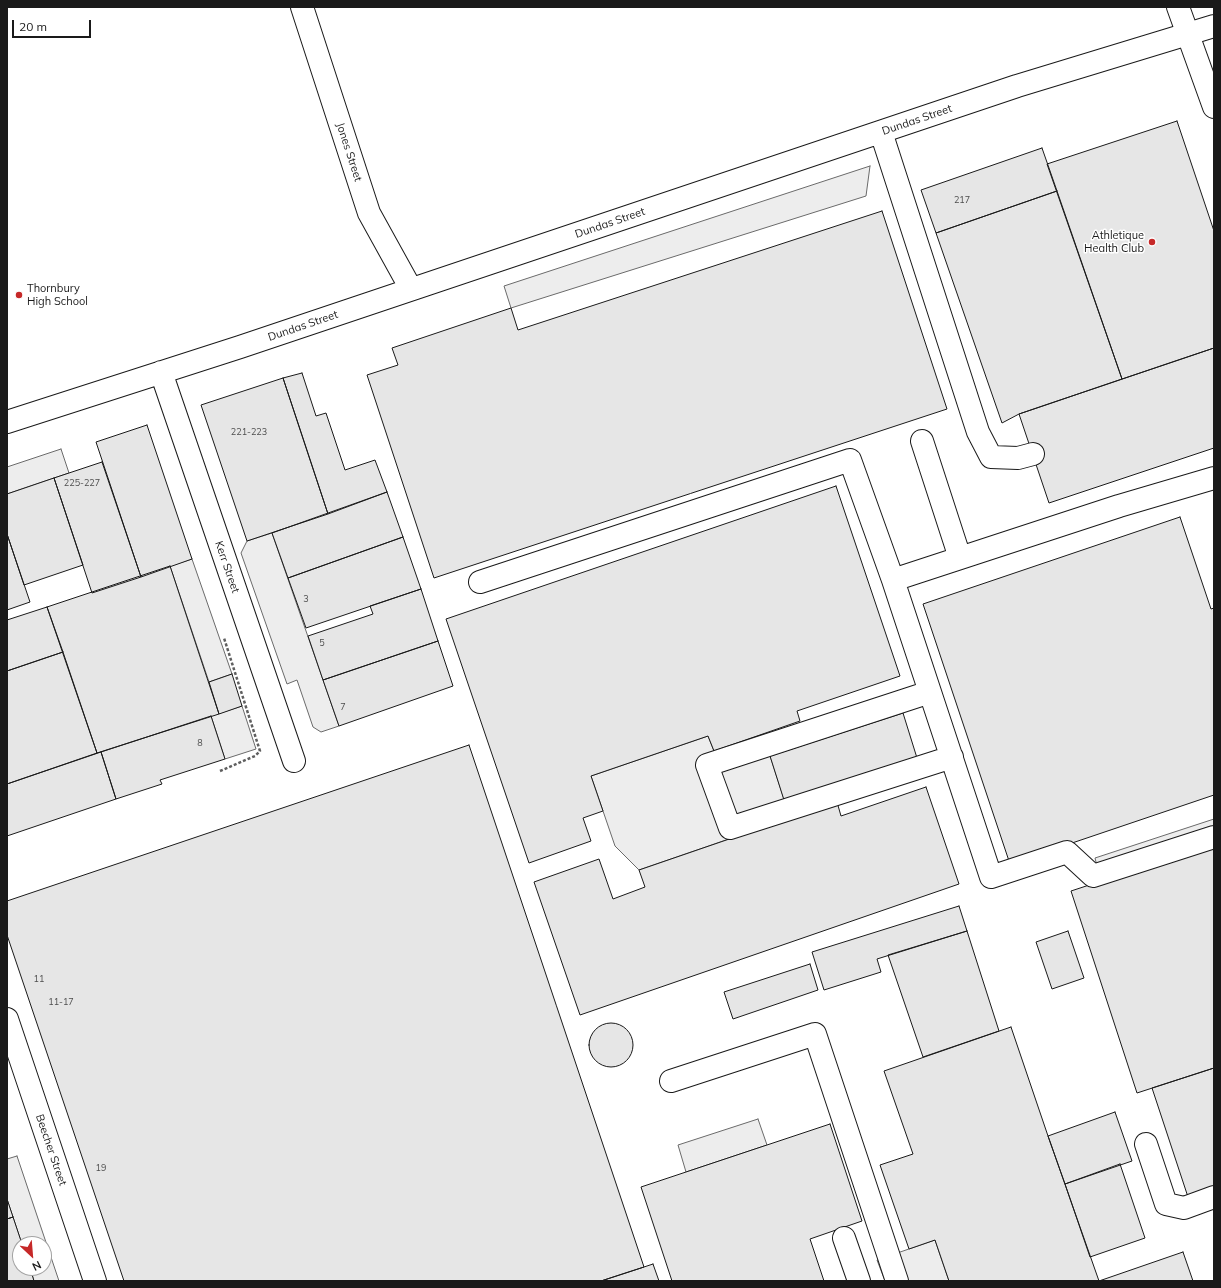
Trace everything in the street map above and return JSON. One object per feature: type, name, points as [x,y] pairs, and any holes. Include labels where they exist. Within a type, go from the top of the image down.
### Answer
[{"type":"street","name":"Jones Street","points":[[302,7],[369,214],[411,289]]},
{"type":"street","points":[[1178,7],[1214,107]]},
{"type":"street","name":"Dundas Street","points":[[7,422],[411,289],[1017,86],[1214,26]]},
{"type":"street","points":[[880,132],[978,432],[991,457],[1018,458],[1033,454]]},
{"type":"street","name":"Kerr Street","points":[[161,372],[294,761]]},
{"type":"street","points":[[922,441],[960,558]]},
{"type":"street","points":[[480,582],[850,460],[893,580],[991,877],[1067,852],[1093,876],[1214,837]]},
{"type":"street","points":[[893,580],[1119,506],[1214,478]]},
{"type":"street","points":[[930,692],[707,765],[730,828],[952,758]]},
{"type":"street","name":"Beecher Street","points":[[7,1019],[95,1281]]},
{"type":"street","points":[[671,1081],[815,1034],[897,1281]]},
{"type":"street","points":[[1146,1144],[1166,1204],[1184,1208],[1214,1197]]},
{"type":"street","points":[[844,1238],[859,1281]]},
{"type":"path","points":[[220,771],[255,756],[260,751],[260,746],[222,633]]},
{"type":"shaded area","points":[[870,166],[866,196],[511,308],[504,286]]},
{"type":"shaded area","points":[[61,449],[69,473],[7,494],[7,467]]},
{"type":"shaded area","points":[[272,533],[339,726],[321,732],[313,727],[297,680],[287,684],[241,553],[247,541]]},
{"type":"shaded area","points":[[192,559],[232,674],[209,682],[170,566]]},
{"type":"shaded area","points":[[242,706],[256,749],[225,759],[211,716]]},
{"type":"shaded area","points":[[763,734],[790,818],[639,870],[615,846],[591,776],[708,736],[714,751]]},
{"type":"shaded area","points":[[1214,819],[1214,833],[1098,870],[1095,858]]},
{"type":"shaded area","points":[[758,1119],[767,1145],[686,1172],[678,1145]]},
{"type":"shaded area","points":[[17,1156],[44,1236],[19,1236],[7,1199],[7,1159]]},
{"type":"shaded area","points":[[935,1240],[949,1281],[885,1281],[877,1260]]},
{"type":"shaded area","points":[[52,1260],[59,1281],[34,1281],[32,1276],[52,1276]]},
{"type":"building","points":[[1177,121],[1214,231],[1214,348],[1122,379],[1047,164]]},
{"type":"building","points":[[1042,148],[1057,191],[936,233],[921,190]]},
{"type":"building","points":[[1057,191],[1122,379],[1019,414],[1002,423],[936,233]]},
{"type":"building","points":[[882,211],[947,409],[434,578],[367,375],[398,365],[392,348],[511,308],[518,330]]},
{"type":"building","points":[[1214,348],[1214,448],[1049,503],[1019,414]]},
{"type":"building","points":[[302,373],[316,416],[326,413],[345,470],[375,460],[387,492],[328,514],[283,378]]},
{"type":"building","points":[[283,378],[328,514],[247,541],[201,405]]},
{"type":"building","points":[[147,425],[192,559],[141,577],[96,442]]},
{"type":"building","points":[[102,462],[141,577],[92,593],[54,478]]},
{"type":"building","points":[[54,478],[83,565],[24,585],[7,534],[7,494]]},
{"type":"building","points":[[836,486],[900,676],[797,711],[800,721],[714,751],[708,736],[591,776],[603,811],[583,818],[591,841],[529,863],[446,619]]},
{"type":"building","points":[[387,492],[403,537],[288,578],[272,533]]},
{"type":"building","points":[[1180,517],[1211,609],[1214,608],[1214,795],[1010,864],[923,604]]},
{"type":"building","points":[[7,534],[30,602],[7,610]]},
{"type":"building","points":[[403,537],[421,589],[306,628],[288,578]]},
{"type":"building","points":[[170,566],[219,714],[97,753],[47,607]]},
{"type":"building","points":[[421,589],[438,641],[323,680],[308,636],[373,614],[370,606]]},
{"type":"building","points":[[47,607],[63,652],[7,671],[7,620]]},
{"type":"building","points":[[438,641],[453,686],[339,726],[323,680]]},
{"type":"building","points":[[63,652],[97,753],[7,784],[7,671]]},
{"type":"building","points":[[232,674],[242,706],[219,714],[209,682]]},
{"type":"building","points":[[903,713],[917,758],[784,800],[770,756]]},
{"type":"building","points":[[211,716],[225,759],[160,780],[162,784],[116,799],[101,752]]},
{"type":"building","points":[[469,745],[644,1267],[601,1281],[124,1281],[7,935],[7,901]]},
{"type":"building","points":[[101,752],[116,799],[7,836],[7,784]]},
{"type":"building","points":[[926,787],[959,884],[580,1015],[534,882],[599,859],[613,899],[645,887],[639,870],[837,802],[841,816]]},
{"type":"building","points":[[1214,844],[1214,1068],[1137,1093],[1071,891]]},
{"type":"building","points":[[959,906],[967,931],[877,959],[881,972],[824,990],[812,952]]},
{"type":"building","points":[[967,931],[999,1031],[923,1057],[888,955]]},
{"type":"building","points":[[1068,931],[1084,978],[1052,989],[1036,942]]},
{"type":"building","points":[[810,964],[818,990],[733,1019],[724,992]]},
{"type":"building","points":[[607,1023],[615,1023],[620,1024],[627,1029],[632,1036],[632,1054],[627,1061],[620,1066],[607,1067],[599,1064],[592,1057],[589,1049],[589,1041],[592,1033],[599,1026]]},
{"type":"building","points":[[1011,1027],[1099,1281],[949,1281],[935,1240],[909,1249],[880,1165],[913,1154],[884,1071]]},
{"type":"building","points":[[1214,1068],[1214,1188],[1188,1197],[1152,1088]]},
{"type":"building","points":[[1115,1112],[1132,1161],[1065,1184],[1048,1136]]},
{"type":"building","points":[[830,1124],[862,1221],[810,1239],[824,1281],[672,1281],[641,1187]]},
{"type":"building","points":[[1120,1164],[1145,1238],[1090,1257],[1065,1184]]},
{"type":"building","points":[[7,1199],[13,1217],[7,1219]]},
{"type":"building","points":[[13,1217],[19,1236],[12,1236],[12,1276],[32,1276],[34,1281],[7,1281],[7,1219]]},
{"type":"building","points":[[1183,1252],[1193,1281],[1099,1281]]},
{"type":"building","points":[[653,1264],[659,1281],[601,1281],[644,1267]]},
{"type":"place","name":"Athletique Health Club","points":[[1152,242]]},
{"type":"place","name":"Thornbury High School","points":[[19,295]]}]
